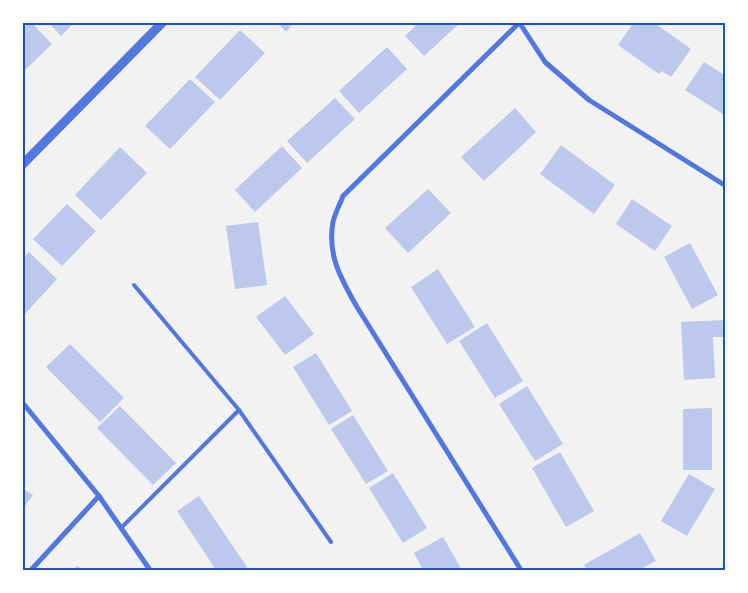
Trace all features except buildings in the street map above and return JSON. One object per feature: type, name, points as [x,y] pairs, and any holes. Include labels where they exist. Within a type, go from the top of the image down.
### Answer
[{"type":"street","points":[[22,165],[162,22]]},
{"type":"street","points":[[521,570],[341,279],[331,248],[334,221],[343,196],[519,23],[545,62],[589,100],[726,186]]},
{"type":"street","points":[[22,402],[99,496],[150,570]]},
{"type":"street","points":[[31,570],[99,496]]},
{"type":"lane","points":[[134,285],[239,410],[331,542]]},
{"type":"lane","points":[[121,528],[239,410]]}]
